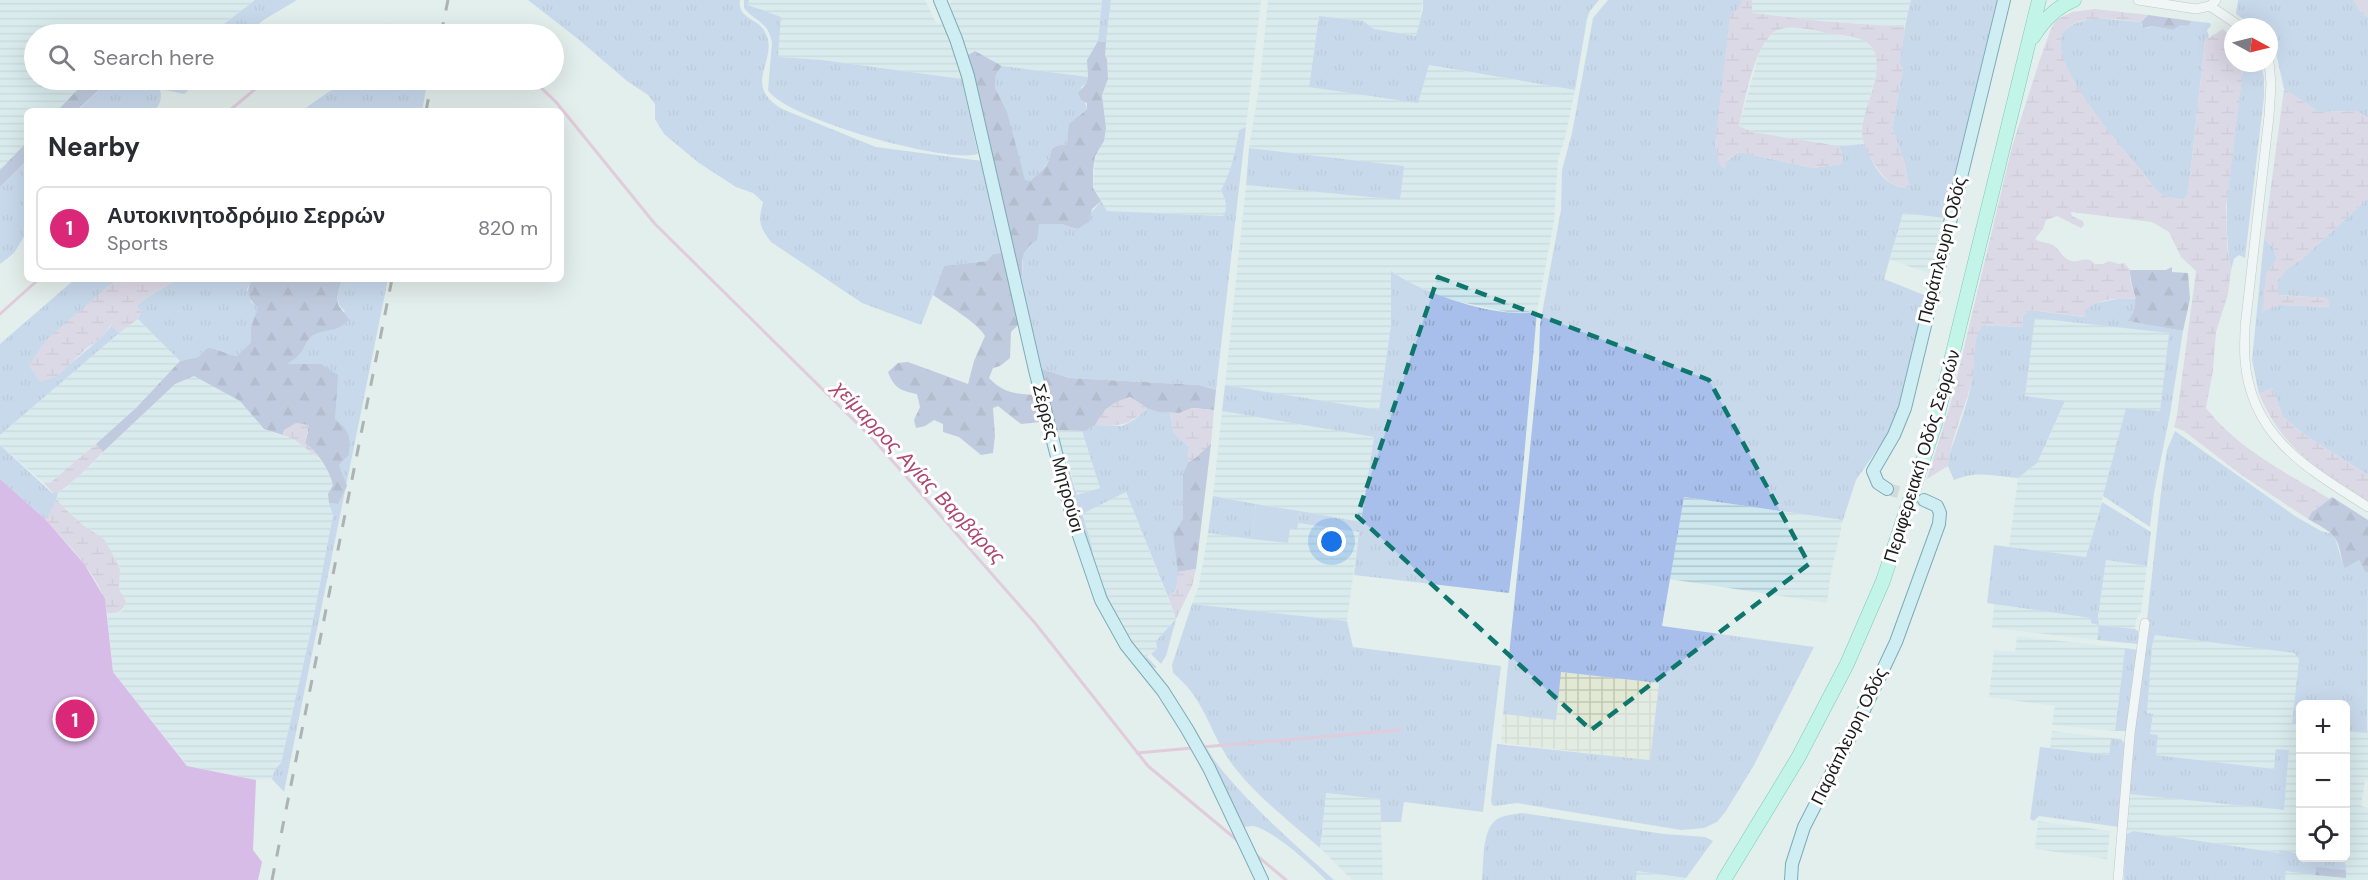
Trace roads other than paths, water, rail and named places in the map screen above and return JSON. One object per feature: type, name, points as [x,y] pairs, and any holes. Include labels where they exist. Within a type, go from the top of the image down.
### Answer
[{"type":"main road","name":"Περιφερειακή Οδός Σερρών","points":[[1724,880],[1798,758],[1847,664],[1883,580],[1937,418],[2039,0]]},
{"type":"main road","points":[[2028,47],[2045,20],[2062,4],[2074,0]]},
{"type":"street","name":"Σέρρες - Μητρούσι","points":[[940,0],[968,76],[1033,359],[1071,512],[1101,600],[1114,628],[1163,691],[1187,729],[1209,768],[1260,875]]},
{"type":"street","name":"Παράπλευρη Οδός","points":[[1887,489],[1878,483],[1873,471],[1894,435],[1905,408],[2004,0]]},
{"type":"street","points":[[2138,0],[2196,9],[2213,3],[2230,18]]},
{"type":"street","points":[[2270,72],[2269,116],[2245,327],[2244,359],[2248,383],[2266,423],[2294,457],[2368,507]]},
{"type":"street","name":"Παράπλευρη Οδός","points":[[1791,880],[1792,864],[1804,827],[1896,642],[1939,524],[1940,513],[1937,506],[1924,500]]},
{"type":"street","points":[[2118,880],[2130,734],[2145,623]]},
{"type":"waterway","name":"χείμαρρος Αγίας Βαρβάρας","points":[[233,108],[254,90]]},
{"type":"waterway","name":"χείμαρρος Αγίας Βαρβάρας","points":[[543,90],[561,108]]},
{"type":"waterway","name":"χείμαρρος Αγίας Βαρβάρας","points":[[564,112],[655,224],[874,440],[1035,623],[1148,766],[1238,841]]},
{"type":"waterway","name":"χείμαρρος Αγίας Βαρβάρας","points":[[0,314],[36,282]]},
{"type":"waterway","points":[[1202,747],[1400,730]]},
{"type":"waterway","points":[[1137,753],[1192,748]]},
{"type":"waterway","name":"χείμαρρος Αγίας Βαρβάρας","points":[[1255,854],[1286,880]]},
{"type":"tunnel","points":[[1887,489],[1920,498]]},
{"type":"railway","points":[[443,24],[448,0]]},
{"type":"railway","points":[[427,108],[430,90]]},
{"type":"railway","points":[[272,880],[391,282]]},
{"type":"place","name":"Αυτοκινητοδρόμιο Σερρών","points":[[75,719]]}]
